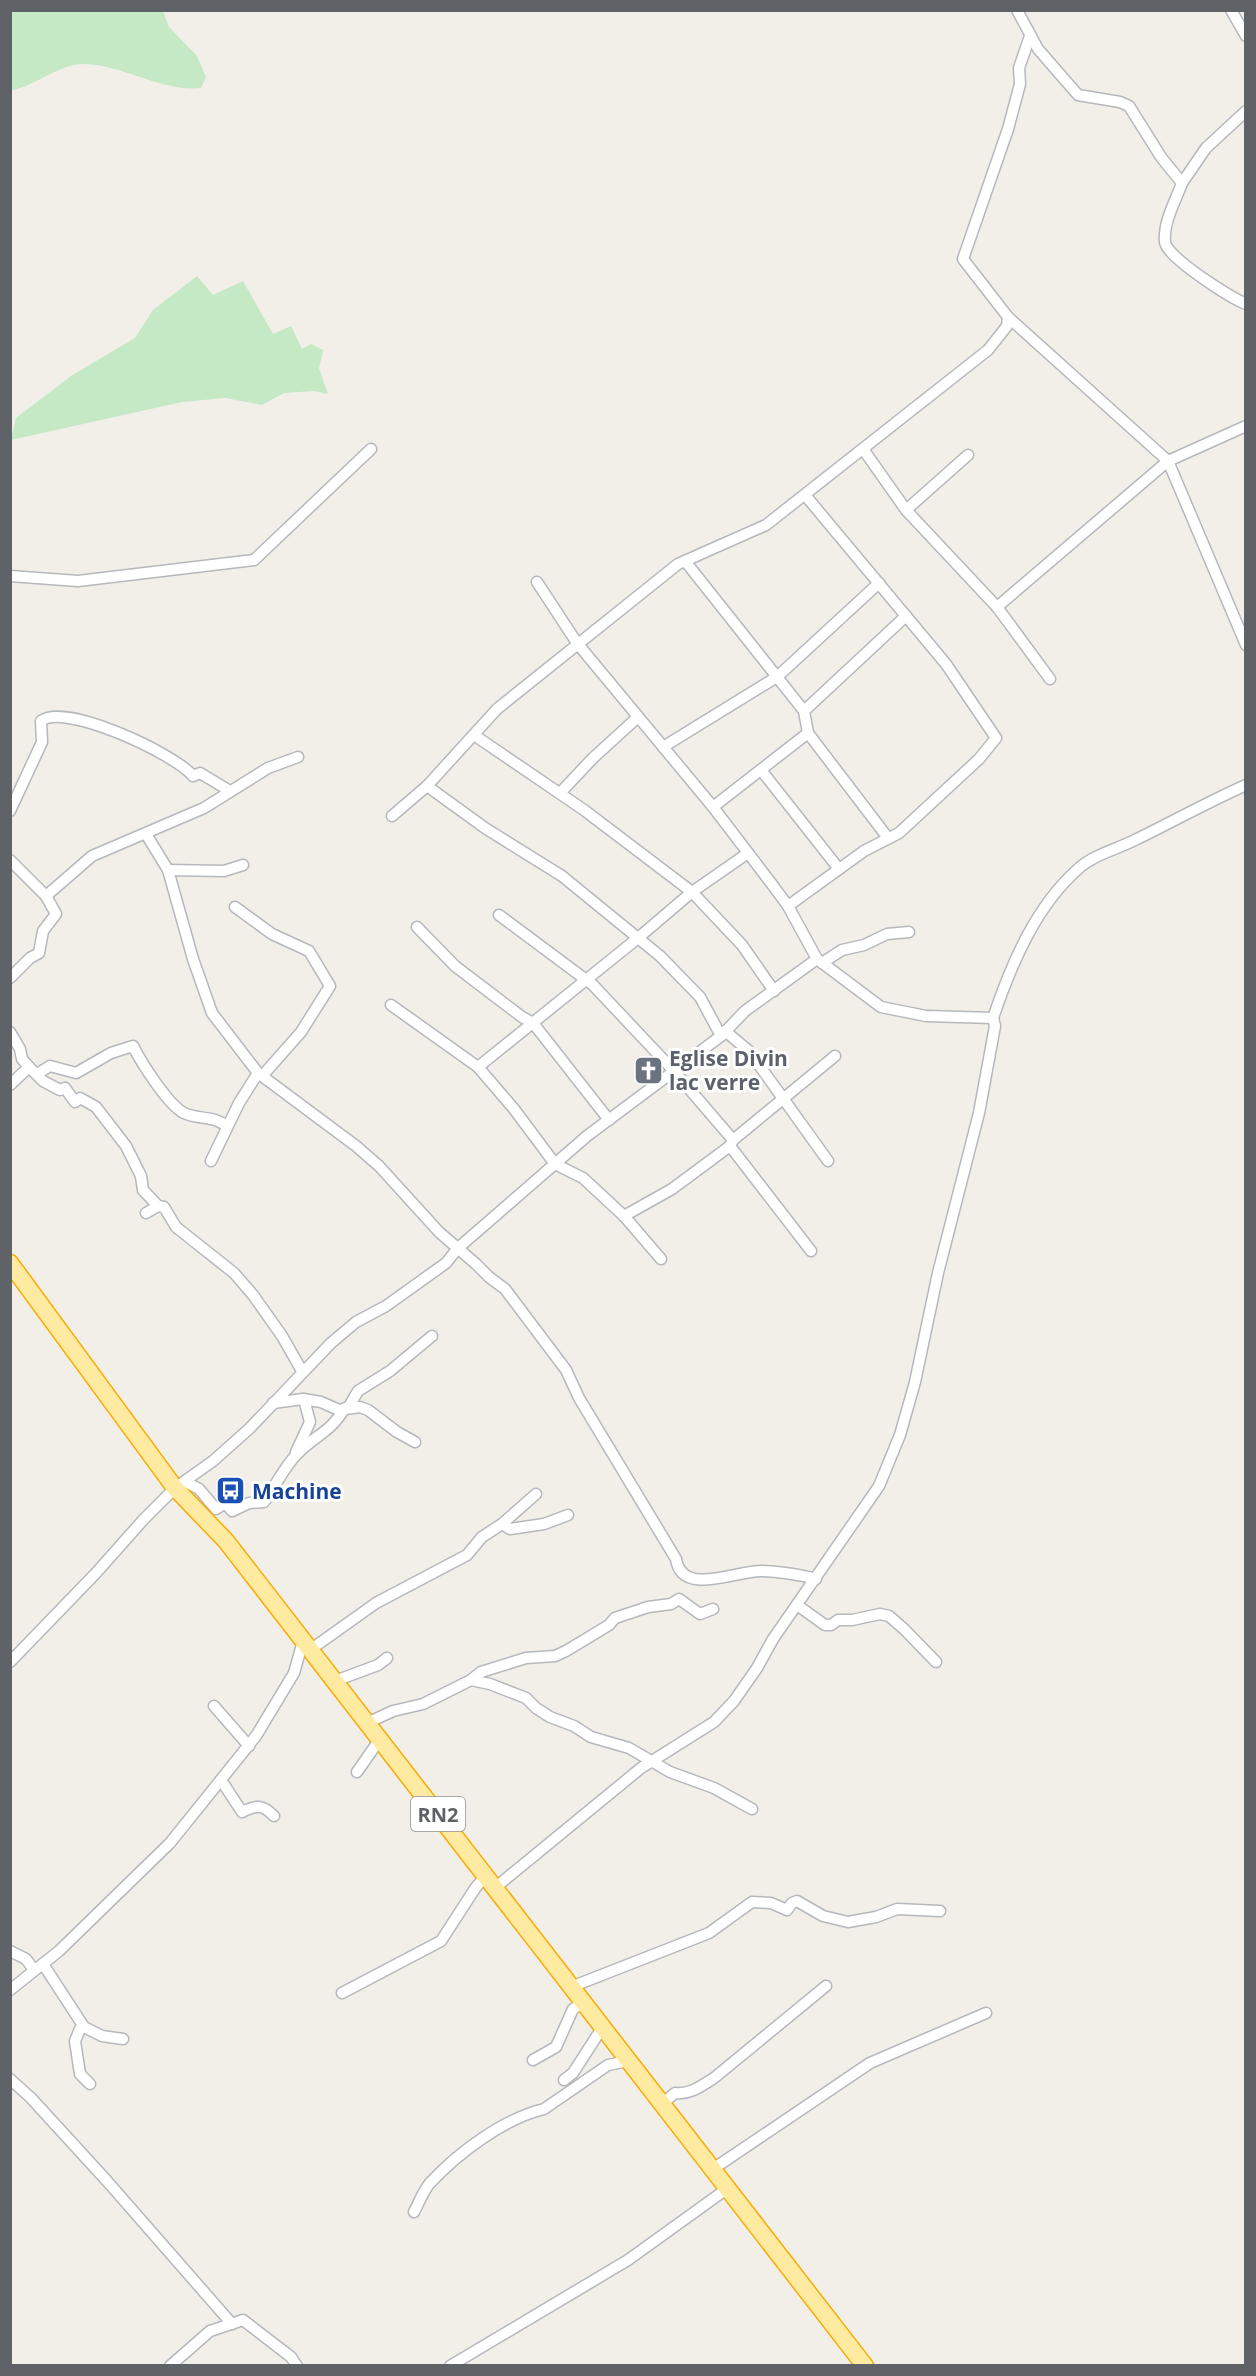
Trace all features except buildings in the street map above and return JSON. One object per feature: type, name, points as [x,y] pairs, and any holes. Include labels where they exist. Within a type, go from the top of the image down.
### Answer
[{"type":"highway","name":"RN2","points":[[10,1263],[865,2366]]},
{"type":"street","points":[[1017,10],[1038,49],[1078,95],[1120,102],[1129,106],[1161,157],[1182,183]]},
{"type":"street","points":[[1231,10],[1245,36]]},
{"type":"street","points":[[1030,36],[1019,68],[1020,84],[1008,129],[963,259],[1008,317],[1168,461],[1245,645]]},
{"type":"street","points":[[1245,111],[1206,148],[1182,183],[1168,222],[1165,242],[1166,247],[1177,259],[1245,304]]},
{"type":"street","points":[[392,816],[427,786],[497,709],[577,643],[678,564],[766,525],[988,350],[1007,326],[1008,317]]},
{"type":"street","points":[[997,607],[1168,461],[1245,426]]},
{"type":"street","points":[[10,576],[78,581],[254,560],[371,449]]},
{"type":"street","points":[[863,449],[906,510],[997,607],[1050,679]]},
{"type":"street","points":[[906,510],[968,455]]},
{"type":"street","points":[[788,906],[864,851],[899,833],[980,759],[996,738],[946,664],[805,495]]},
{"type":"street","points":[[685,561],[804,711],[808,733],[888,838]]},
{"type":"street","points":[[537,582],[577,643],[713,807],[788,906],[820,961],[881,1007],[926,1016],[993,1018]]},
{"type":"street","points":[[663,747],[777,677],[879,583]]},
{"type":"street","points":[[804,711],[906,616]]},
{"type":"street","points":[[560,793],[593,758],[638,717]]},
{"type":"street","points":[[10,812],[42,742],[40,729],[44,718],[73,719],[122,734],[177,762],[193,776],[200,773],[231,792]]},
{"type":"street","points":[[713,807],[808,733]]},
{"type":"street","points":[[474,735],[524,771],[560,793],[692,892],[742,945],[774,991]]},
{"type":"street","points":[[46,896],[92,856],[204,808],[268,768],[298,758]]},
{"type":"street","points":[[760,770],[839,869]]},
{"type":"street","points":[[342,1993],[441,1941],[476,1887],[491,1881],[652,1761],[714,1722],[734,1701],[758,1668],[773,1639],[879,1486],[900,1435],[915,1382],[938,1272],[979,1113],[995,1026],[993,1018],[1011,964],[1047,906],[1079,867],[1245,785]]},
{"type":"street","points":[[427,786],[485,828],[562,876],[660,956],[700,997],[723,1033],[749,1051],[828,1161]]},
{"type":"street","points":[[146,834],[168,870],[192,959],[212,1013],[261,1074],[379,1166],[439,1232],[505,1289],[566,1370],[579,1398],[676,1559],[677,1568],[683,1575],[698,1581],[760,1571],[802,1575],[816,1580]]},
{"type":"street","points":[[478,1067],[692,892],[748,853]]},
{"type":"street","points":[[10,860],[46,896],[56,914],[43,931],[39,953],[30,958],[10,978]]},
{"type":"street","points":[[168,870],[224,870],[243,865]]},
{"type":"street","points":[[211,1161],[239,1103],[261,1074],[301,1032],[330,986],[309,951],[272,934],[235,907]]},
{"type":"street","points":[[499,915],[586,980],[673,1070],[732,1143],[812,1251]]},
{"type":"street","points":[[417,927],[455,966],[533,1023],[609,1120]]},
{"type":"street","points":[[10,1662],[181,1485],[213,1461],[250,1428],[302,1371],[356,1322],[386,1306],[446,1263],[458,1248],[555,1164],[723,1033],[745,1011],[820,961],[842,950],[864,945],[887,934],[909,932]]},
{"type":"street","points":[[391,1005],[478,1067],[514,1108],[555,1164],[583,1178],[624,1216],[661,1259]]},
{"type":"street","points":[[10,1032],[20,1049],[22,1059],[43,1081],[60,1090],[65,1088],[75,1102],[80,1098],[96,1107],[126,1146],[141,1176],[143,1190],[164,1208],[176,1227],[234,1273],[282,1336],[302,1371]]},
{"type":"street","points":[[10,1085],[33,1070],[50,1066],[76,1073],[111,1053],[132,1046],[175,1107],[186,1114],[220,1120],[227,1127]]},
{"type":"street","points":[[624,1216],[672,1189],[732,1143],[835,1056]]},
{"type":"street","points":[[146,1213],[159,1206]]},
{"type":"street","points":[[181,1485],[199,1489],[216,1509],[225,1503],[232,1511],[249,1503],[264,1502],[295,1455],[306,1444],[334,1425],[358,1391],[390,1371],[432,1336]]},
{"type":"street","points":[[273,1403],[304,1399],[321,1402],[339,1410],[360,1407],[416,1442]]},
{"type":"street","points":[[295,1455],[310,1422],[304,1399]]},
{"type":"street","points":[[10,1990],[58,1951],[170,1843],[249,1746],[274,1709],[307,1645],[376,1603],[467,1555],[482,1537],[502,1524],[536,1494]]},
{"type":"street","points":[[502,1524],[510,1529],[544,1524],[568,1515]]},
{"type":"street","points":[[367,1723],[393,1711],[423,1704],[471,1680],[481,1672],[526,1658],[555,1656],[566,1652],[609,1625],[615,1618],[648,1607],[671,1604],[679,1599],[700,1614],[713,1609]]},
{"type":"street","points":[[797,1605],[825,1625],[880,1614],[889,1616],[936,1662]]},
{"type":"street","points":[[334,1681],[378,1665],[387,1658]]},
{"type":"street","points":[[471,1680],[490,1684],[526,1698],[550,1717],[574,1726],[591,1737],[629,1748],[670,1772],[714,1788],[752,1809]]},
{"type":"street","points":[[214,1706],[249,1746]]},
{"type":"street","points":[[357,1772],[380,1739]]},
{"type":"street","points":[[221,1780],[242,1812],[265,1806],[274,1816]]},
{"type":"street","points":[[571,1987],[709,1933],[752,1902],[771,1903],[787,1910],[792,1903],[797,1901],[823,1916],[848,1922],[876,1917],[897,1909],[940,1911]]},
{"type":"street","points":[[10,1951],[38,1967],[84,2027],[102,2036],[123,2039]]},
{"type":"street","points":[[662,2104],[675,2093],[682,2094],[695,2090],[714,2078],[826,1986]]},
{"type":"street","points":[[533,2060],[556,2047],[573,2009],[583,2003]]},
{"type":"street","points":[[713,2169],[870,2063],[986,2013]]},
{"type":"street","points":[[84,2027],[76,2035],[75,2041],[80,2074],[90,2084]]},
{"type":"street","points":[[564,2080],[573,2073],[602,2028]]},
{"type":"street","points":[[414,2212],[428,2185],[482,2138],[533,2112],[544,2109],[608,2066],[628,2061]]},
{"type":"street","points":[[10,2079],[31,2098],[107,2181],[232,2324]]},
{"type":"street","points":[[450,2366],[628,2260],[728,2188]]},
{"type":"street","points":[[170,2366],[210,2331],[243,2320],[291,2357],[297,2366]]},
{"type":"green space","points":[[10,11],[163,11],[169,27],[197,56],[206,77],[201,88],[186,88],[99,65],[84,64],[65,67],[28,85],[11,90]]},
{"type":"green space","points":[[197,276],[213,295],[243,281],[273,334],[291,326],[302,349],[311,344],[323,350],[319,368],[328,394],[314,391],[284,393],[262,405],[225,398],[182,402],[11,440],[16,418],[71,376],[135,338],[153,310]]},
{"type":"place","name":"Eglise Divin lac verre","points":[[648,1070]]},
{"type":"place","name":"Machine","points":[[231,1491]]}]
